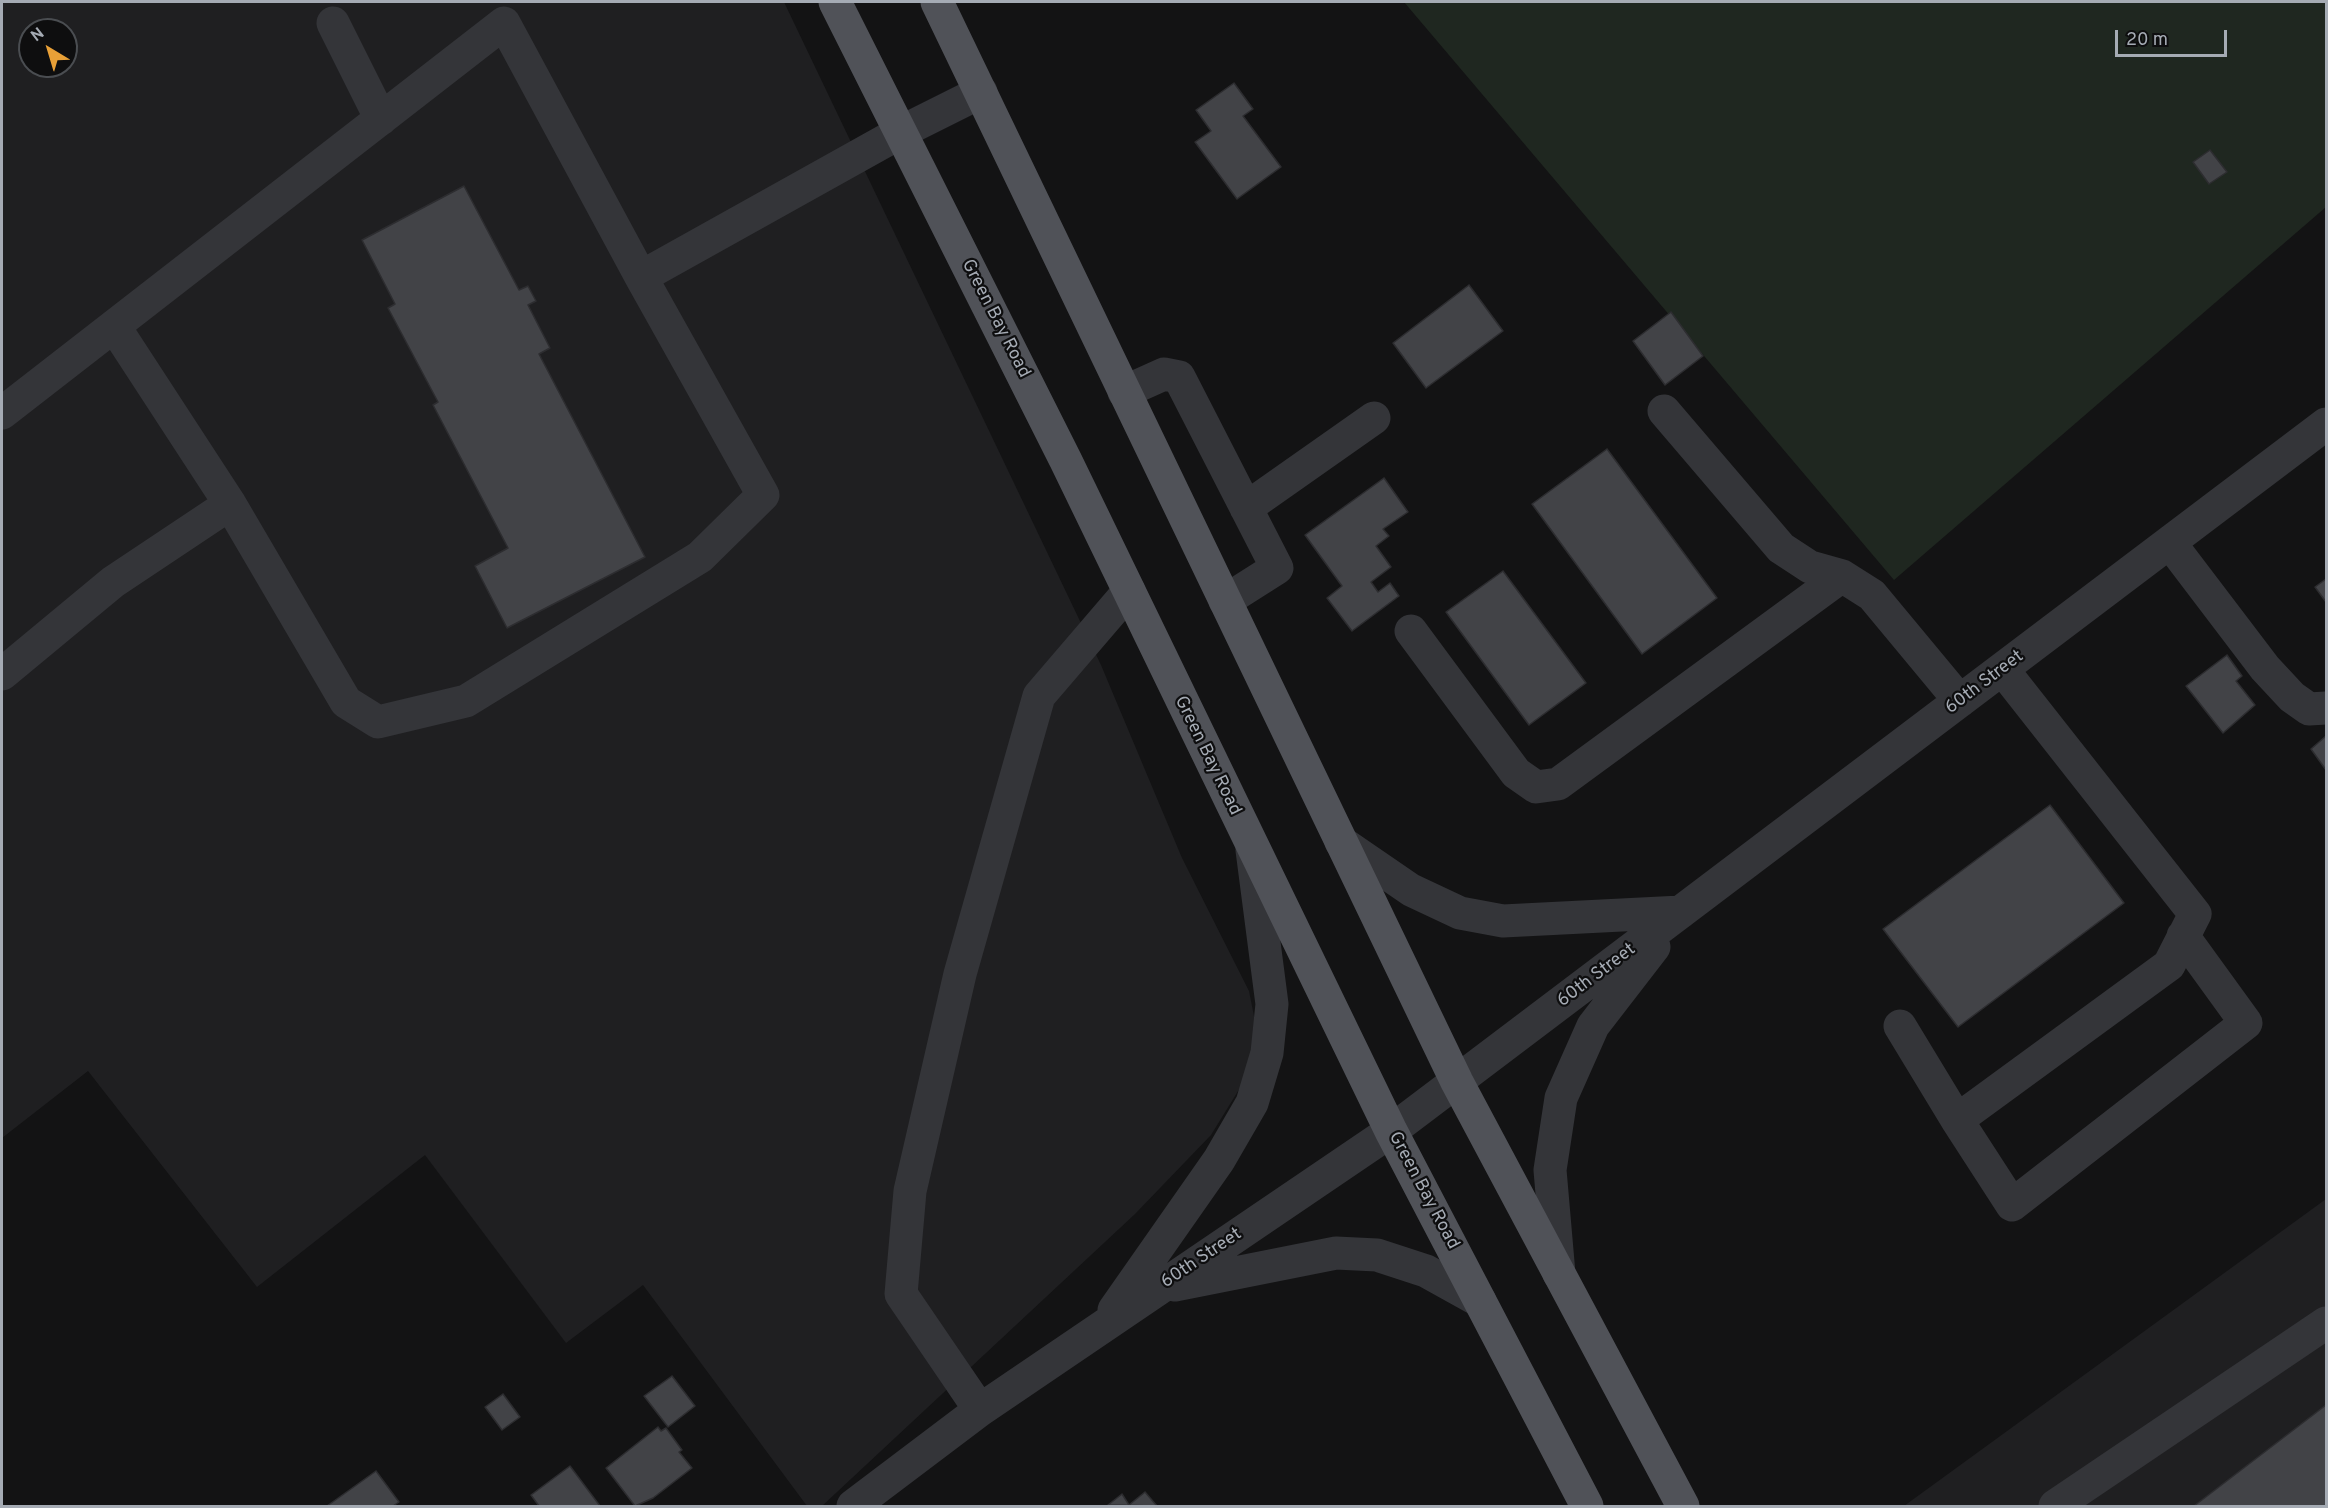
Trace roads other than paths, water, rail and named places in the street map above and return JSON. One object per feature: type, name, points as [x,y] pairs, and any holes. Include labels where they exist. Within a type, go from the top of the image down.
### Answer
[{"type":"main road","name":"Green Bay Road","points":[[835,2],[1129,591],[1391,1131],[1587,1506]]},
{"type":"main road","points":[[937,2],[1457,1082],[1683,1506]]},
{"type":"street","points":[[333,22],[381,119]]},
{"type":"street","points":[[2,413],[504,23],[640,277],[763,495],[700,557],[466,701],[378,722],[346,702],[230,504],[114,326]]},
{"type":"street","points":[[640,277],[901,132],[981,92]]},
{"type":"street","points":[[1124,392],[1164,374],[1179,377],[1277,568],[1225,601]]},
{"type":"street","points":[[1664,411],[1781,548],[1810,567],[1842,576],[1872,595],[1960,701]]},
{"type":"street","points":[[1246,508],[1374,418]]},
{"type":"street","name":"60th Street","points":[[853,1506],[980,1410],[1391,1131],[2326,424]]},
{"type":"street","points":[[2,674],[113,582],[230,504]]},
{"type":"street","points":[[2170,543],[2265,668],[2292,697],[2309,709],[2326,708]]},
{"type":"street","points":[[1411,632],[1516,773],[1536,787],[1558,784],[1842,576]]},
{"type":"street","points":[[980,1410],[902,1294],[910,1191],[960,974],[1039,696],[1129,591]]},
{"type":"street","points":[[1957,1120],[2169,965],[2194,914],[2002,670]]},
{"type":"street","points":[[1341,842],[1411,890],[1460,913],[1503,921],[1681,912]]},
{"type":"street","points":[[1102,1327],[1219,1160],[1252,1103],[1267,1053],[1272,1004],[1252,848]]},
{"type":"street","points":[[1559,1274],[1550,1170],[1561,1098],[1593,1026],[1681,912]]},
{"type":"street","points":[[1900,1026],[2012,1205],[2246,1023],[2183,936]]},
{"type":"street","points":[[1161,1287],[1335,1253],[1367,1254],[1377,1255],[1426,1271],[1480,1301]]},
{"type":"street","points":[[2055,1506],[2326,1323]]}]
